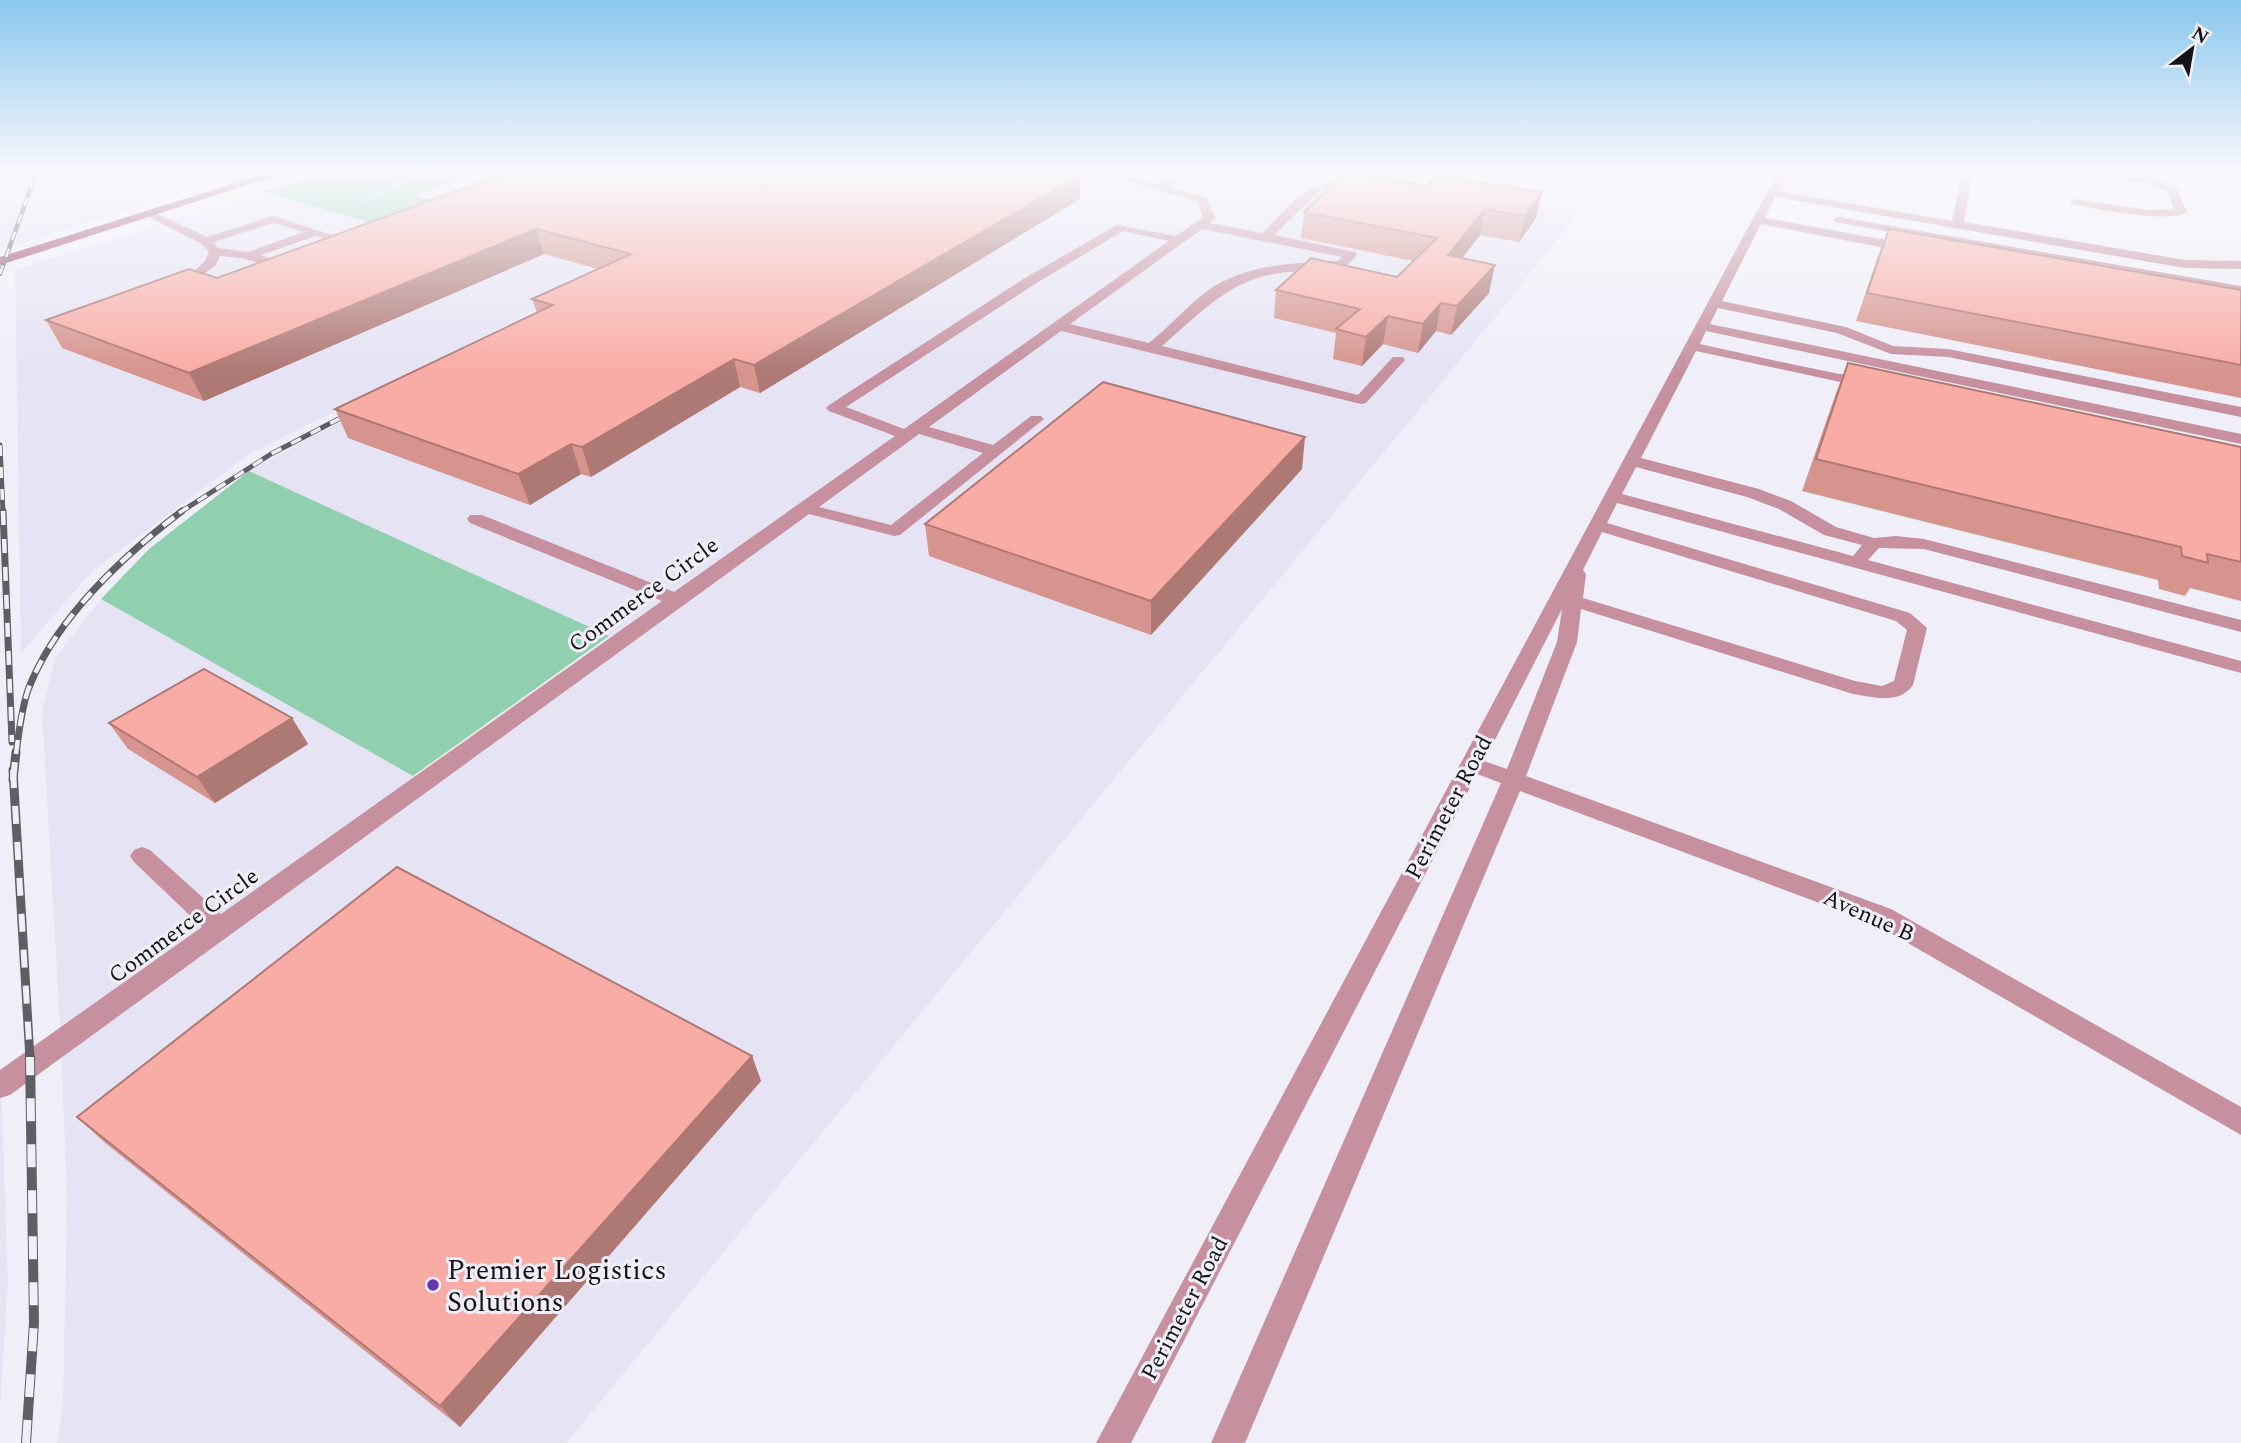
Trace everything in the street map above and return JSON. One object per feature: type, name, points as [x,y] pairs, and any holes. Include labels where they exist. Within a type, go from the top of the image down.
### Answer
[{"type":"main road","points":[[0,261],[76,237]]},
{"type":"street","points":[[199,237],[206,241],[215,252]]},
{"type":"street","points":[[206,241],[217,237]]},
{"type":"street","points":[[250,255],[300,237]]},
{"type":"street","points":[[333,237],[342,240]]},
{"type":"street","points":[[995,451],[834,408],[1030,281],[1104,237]]},
{"type":"street","points":[[1167,237],[1179,240]]},
{"type":"street","name":"Commerce Circle","points":[[0,1086],[1183,237]]},
{"type":"street","points":[[1152,348],[1221,288],[1244,277],[1288,267],[1341,265],[1351,255],[1267,237]]},
{"type":"street","points":[[1228,1443],[1514,779],[1567,642],[1566,599],[1579,558],[1748,237]]},
{"type":"street","points":[[1850,237],[1880,243],[1897,242],[1945,253]]},
{"type":"street","points":[[1897,242],[1906,237]]},
{"type":"street","points":[[1940,237],[2241,290]]},
{"type":"street","points":[[2025,237],[2185,264],[2241,265]]},
{"type":"street","points":[[215,252],[230,251],[287,264],[260,274]]},
{"type":"street","points":[[193,278],[211,263],[215,252]]},
{"type":"street","points":[[1713,303],[1842,330],[1891,350],[1948,353],[2241,412]]},
{"type":"street","points":[[1059,326],[1361,400],[1398,360]]},
{"type":"street","points":[[1701,326],[1901,375],[2241,439]]},
{"type":"street","points":[[1691,346],[1845,379],[1901,375],[1924,389]]},
{"type":"street","points":[[1901,375],[1909,353]]},
{"type":"street","points":[[805,508],[894,531],[1036,419]]},
{"type":"street","points":[[1630,460],[1753,493],[1785,505],[1830,531],[1874,543],[1896,541],[1924,544],[2241,626]]},
{"type":"street","points":[[1612,496],[2241,667]]},
{"type":"street","points":[[476,519],[677,600]]},
{"type":"street","points":[[1566,599],[1853,687],[1884,693],[1903,685],[1917,628],[1903,617],[1597,525]]},
{"type":"street","points":[[1857,562],[1874,543]]},
{"type":"street","name":"Perimeter Road","points":[[1114,1443],[1471,764],[1566,599]]},
{"type":"street","name":"Avenue B","points":[[1471,764],[1882,916],[2241,1122]]},
{"type":"street","points":[[142,856],[220,928]]},
{"type":"shaded area","points":[[0,237],[41,237],[0,250]]},
{"type":"shaded area","points":[[119,237],[686,237],[594,279],[428,366],[251,453],[93,570],[21,653],[15,270]]},
{"type":"shaded area","points":[[728,237],[1558,237],[566,1443],[57,1443],[63,1407],[67,1199],[42,711],[56,657],[101,599],[424,782],[619,641],[249,471],[336,424]]},
{"type":"shaded area","points":[[0,1054],[8,1281],[0,1410]]},
{"type":"green space","points":[[249,471],[609,636],[413,776],[101,599],[149,549]]},
{"type":"building","points":[[329,237],[516,237],[189,373],[46,320],[189,269],[217,278]]},
{"type":"building","points":[[568,237],[973,237],[754,365],[734,359],[582,447],[571,444],[518,474],[335,409],[553,305],[532,299],[631,254]]},
{"type":"building","points":[[1434,237],[1462,237],[1448,255],[1495,265],[1457,306],[1441,303],[1423,324],[1388,316],[1366,337],[1336,329],[1360,309],[1276,290],[1311,258],[1397,277],[1437,238]]},
{"type":"building","points":[[1886,237],[1937,237],[2241,290],[2241,365],[1867,293]]},
{"type":"building","points":[[1848,363],[2241,447],[2241,562],[2207,554],[2208,563],[2182,556],[2181,547],[1816,459]]},
{"type":"building","points":[[1103,382],[1305,437],[1151,601],[925,524]]},
{"type":"building","points":[[204,669],[292,718],[197,777],[109,723]]},
{"type":"building","name":"Premier Logistics Solutions","points":[[397,867],[752,1056],[440,1406],[77,1117]]},
{"type":"railway","points":[[0,274],[13,237]]},
{"type":"railway","points":[[182,511],[271,454],[356,410]]},
{"type":"railway","points":[[0,445],[3,513]]},
{"type":"railway","points":[[3,511],[12,742]]},
{"type":"railway","points":[[16,754],[28,690],[55,638],[114,569],[182,511]]},
{"type":"railway","points":[[13,776],[16,752]]},
{"type":"railway","points":[[13,770],[13,776]]},
{"type":"railway","points":[[13,776],[30,1059]]},
{"type":"railway","points":[[26,1443],[34,1323],[30,1057]]},
{"type":"place","name":"Premier Logistics Solutions","points":[[433,1285]]}]
